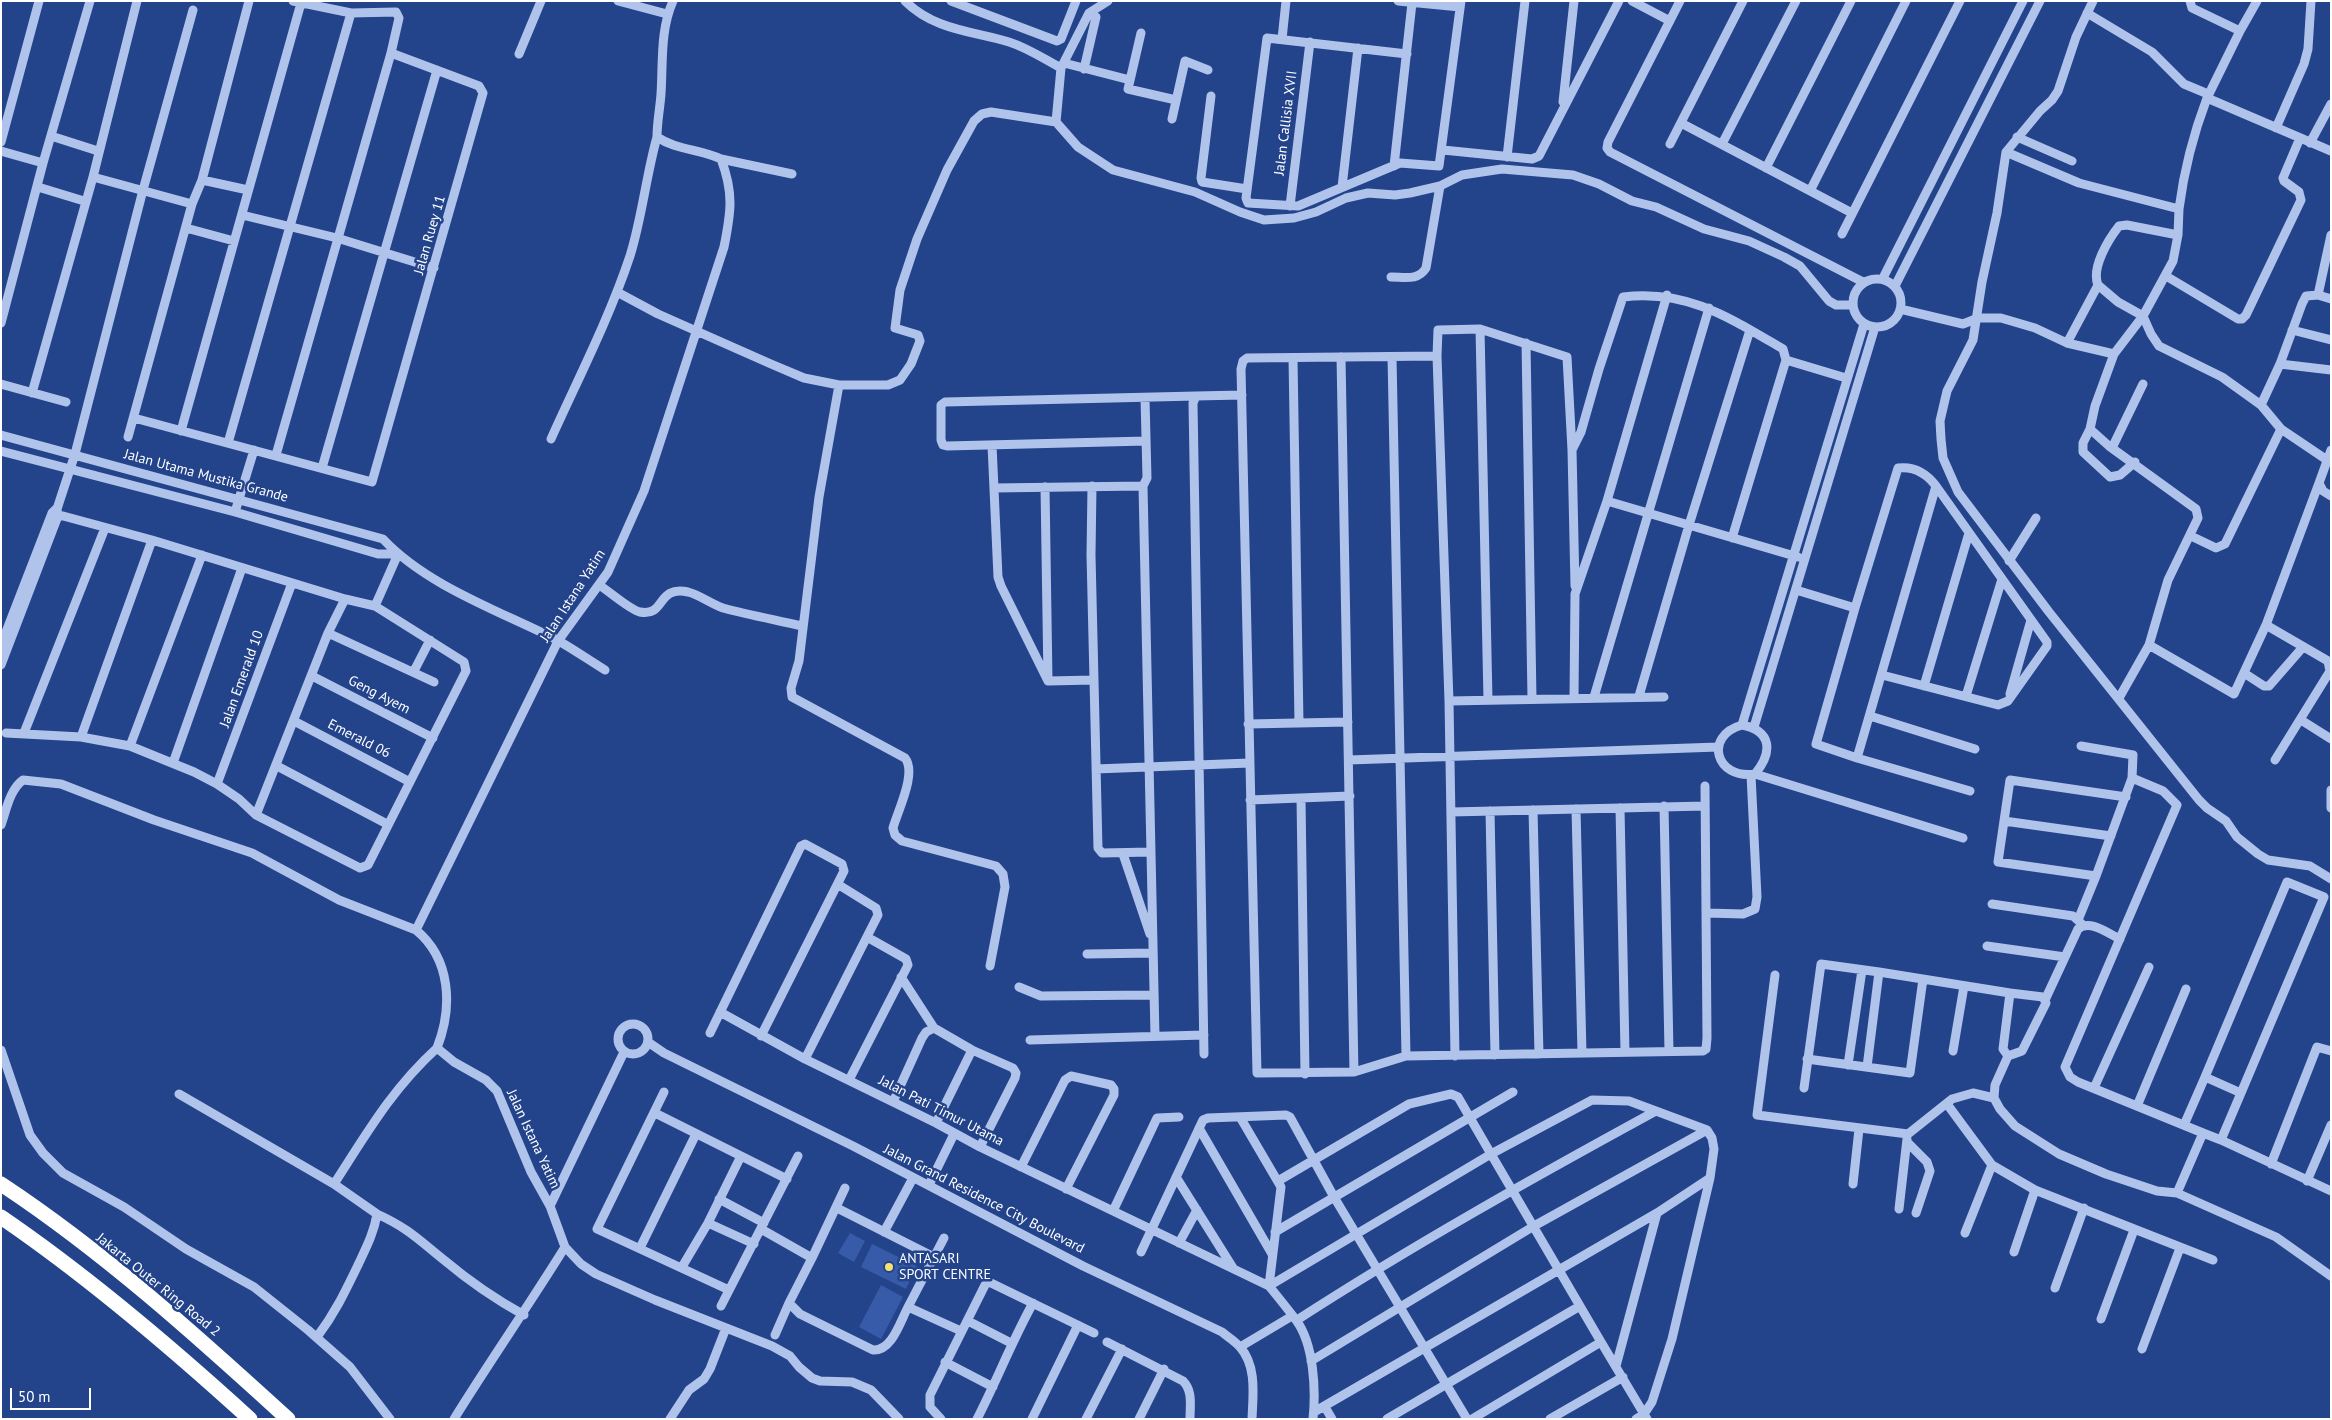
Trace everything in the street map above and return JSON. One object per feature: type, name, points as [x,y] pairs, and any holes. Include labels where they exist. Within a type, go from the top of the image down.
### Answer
[{"type":"highway","name":"Jakarta Outer Ring Road 2","points":[[1,1184],[104,1260],[206,1344],[288,1419]]},
{"type":"highway","points":[[1,1217],[89,1281],[192,1366],[250,1419]]},
{"type":"street","points":[[1,142],[39,1]]},
{"type":"street","points":[[1,323],[43,163],[90,1]]},
{"type":"street","points":[[32,393],[92,177],[136,1]]},
{"type":"street","points":[[128,438],[192,204],[202,180],[249,1]]},
{"type":"street","points":[[519,54],[540,1]]},
{"type":"street","points":[[618,1],[667,14]]},
{"type":"street","points":[[550,439],[617,292],[630,254],[657,137],[661,95],[661,53],[667,14],[672,1]]},
{"type":"street","points":[[905,1],[924,17],[937,23],[971,34],[1020,46],[1063,65],[1084,68],[1130,80]]},
{"type":"street","points":[[952,1],[1057,42],[1061,38],[1076,1]]},
{"type":"street","points":[[1056,122],[1063,65],[1095,4],[1108,1]]},
{"type":"street","points":[[1282,39],[1286,1]]},
{"type":"street","points":[[1398,1],[1461,4],[1443,150],[1439,166],[1400,163],[1298,206],[1248,203],[1246,198],[1265,40],[1269,38],[1282,39],[1406,54]]},
{"type":"street","points":[[1507,157],[1525,1]]},
{"type":"street","points":[[1562,108],[1574,1]]},
{"type":"street","points":[[1443,150],[1532,159],[1539,156],[1562,108],[1619,1]]},
{"type":"street","points":[[1632,1],[1670,21]]},
{"type":"street","points":[[1680,1],[1608,142],[1607,148],[1610,152],[1863,282]]},
{"type":"street","points":[[1670,144],[1743,1]]},
{"type":"street","points":[[1722,144],[1796,1]]},
{"type":"street","points":[[1766,168],[1851,1]]},
{"type":"street","points":[[1810,191],[1906,1]]},
{"type":"street","points":[[1842,234],[1960,1]]},
{"type":"street","points":[[1883,278],[2022,1],[2036,10]]},
{"type":"street","points":[[1895,286],[2040,1]]},
{"type":"street","points":[[2093,1],[2064,67],[2058,91],[2006,152],[1998,213],[1982,282],[1978,318],[1973,340],[1947,391],[1940,420],[1943,458],[1958,492],[2009,561],[2190,790],[2207,808],[2226,821],[2237,837],[2268,860],[2310,866],[2331,880]]},
{"type":"street","points":[[2190,1],[2192,8],[2240,31]]},
{"type":"street","points":[[2135,462],[2120,475],[2110,477],[2083,452],[2083,443],[2090,429],[2095,406],[2114,354],[2143,316],[2173,261],[2178,235],[2183,178],[2192,138],[2207,96],[2256,1]]},
{"type":"street","points":[[2276,128],[2306,57],[2311,1]]},
{"type":"street","points":[[181,431],[242,215],[297,2],[351,13],[396,12],[399,18],[391,53],[276,455]]},
{"type":"street","points":[[1394,166],[1412,3]]},
{"type":"street","points":[[1,665],[71,468],[143,190],[193,10]]},
{"type":"street","points":[[228,443],[351,13]]},
{"type":"street","points":[[2087,13],[2152,52],[2184,84],[2276,128],[2331,151]]},
{"type":"street","points":[[1084,68],[1096,17]]},
{"type":"street","points":[[1141,33],[1128,88],[1176,100]]},
{"type":"street","name":"Jalan Callisia XVII","points":[[1290,206],[1310,42]]},
{"type":"street","points":[[1342,187],[1358,48]]},
{"type":"street","name":"Jalan Ruey 11","points":[[322,468],[372,482],[483,93],[479,86],[391,53]]},
{"type":"street","points":[[1172,119],[1185,61],[1208,70]]},
{"type":"street","points":[[134,418],[322,468],[437,70]]},
{"type":"street","points":[[1211,96],[1202,182],[1247,189]]},
{"type":"street","points":[[2310,142],[2331,104]]},
{"type":"street","points":[[617,292],[697,332],[804,378],[839,385],[888,385],[900,380],[911,364],[920,337],[895,328],[900,290],[917,239],[947,170],[974,121],[982,114],[991,112],[1056,122],[1078,147],[1113,170],[1195,192],[1240,212],[1264,220],[1294,218],[1316,212],[1346,198],[1368,193],[1395,195],[1440,186],[1462,175],[1502,169],[1573,176],[1604,186],[1632,201],[1656,207],[1704,229],[1749,241],[1784,256],[1800,266],[1828,301],[1836,305],[1852,306]]},
{"type":"street","points":[[1681,123],[1852,213]]},
{"type":"street","points":[[51,136],[98,151]]},
{"type":"street","points":[[657,137],[666,143],[706,152],[721,159],[792,174]]},
{"type":"street","points":[[2017,137],[2072,161]]},
{"type":"street","points":[[2166,276],[2238,318],[2246,315],[2301,200],[2299,192],[2284,181],[2283,178],[2300,138]]},
{"type":"street","points":[[1,151],[43,163]]},
{"type":"street","points":[[2006,152],[2079,183],[2179,209]]},
{"type":"street","name":"Jalan Istana Yatim","points":[[416,930],[558,641],[608,572],[644,492],[724,247],[732,208],[728,175],[721,159]]},
{"type":"street","points":[[92,177],[192,204]]},
{"type":"street","points":[[202,180],[248,190]]},
{"type":"street","points":[[1391,277],[1414,278],[1423,274],[1426,268],[1440,186]]},
{"type":"street","points":[[38,187],[84,201]]},
{"type":"street","points":[[242,215],[337,238],[383,254],[434,268]]},
{"type":"street","points":[[2178,235],[2127,225],[2119,226],[2113,233],[2096,269],[2095,278],[2098,285],[2118,302],[2143,316],[2159,346],[2222,377],[2261,405],[2281,429],[2327,460]]},
{"type":"street","points":[[186,228],[234,241]]},
{"type":"street","points":[[2318,295],[2331,235]]},
{"type":"street","points":[[1872,278],[1883,278],[1895,286],[1901,297],[1900,309],[1895,319],[1886,326],[1874,327],[1864,324],[1856,316],[1852,306],[1854,292],[1863,282],[1872,278]]},
{"type":"street","points":[[2067,343],[2098,285]]},
{"type":"street","points":[[1575,594],[1606,501],[1667,295]]},
{"type":"street","points":[[1572,450],[1581,432],[1621,299],[1625,296],[1667,295],[1710,308],[1783,349],[1786,360],[1732,538]]},
{"type":"street","points":[[2261,405],[2280,364],[2306,296],[2318,295],[2331,299]]},
{"type":"street","points":[[1594,697],[1710,308]]},
{"type":"street","points":[[1900,309],[1963,324],[1978,318],[2001,318],[2035,328],[2067,343],[2114,354]]},
{"type":"street","points":[[1742,725],[1846,378],[1864,324]]},
{"type":"street","points":[[1754,727],[1806,559],[1874,327]]},
{"type":"street","points":[[1480,329],[1488,700]]},
{"type":"street","points":[[1454,1056],[1449,701],[1437,356],[1438,330],[1480,329],[1526,343],[1568,359],[1575,594],[1574,698]]},
{"type":"street","points":[[1639,696],[1689,525],[1750,330]]},
{"type":"street","points":[[2292,330],[2331,340]]},
{"type":"street","points":[[1526,343],[1532,699]]},
{"type":"street","points":[[1392,356],[1406,1056]]},
{"type":"street","points":[[1437,356],[1247,358],[1243,361],[1242,395],[1255,1070],[1260,1074],[1354,1072],[1406,1056],[1703,1051],[1707,1047],[1705,786]]},
{"type":"street","points":[[1342,357],[1354,1072]]},
{"type":"street","points":[[1293,358],[1299,723]]},
{"type":"street","points":[[1786,360],[1846,378]]},
{"type":"street","points":[[2280,364],[2331,370]]},
{"type":"street","points":[[1,384],[66,402]]},
{"type":"street","points":[[2112,448],[2143,384]]},
{"type":"street","points":[[839,385],[819,496],[799,661],[791,688],[792,697],[905,758],[909,763],[910,774],[893,828],[895,835],[902,841],[996,866],[1003,874],[1005,887],[990,966]]},
{"type":"street","points":[[1146,441],[943,444],[941,440],[942,403],[1242,395]]},
{"type":"street","points":[[1196,396],[1193,403],[1204,1054]]},
{"type":"street","points":[[1145,398],[1147,478],[1143,486],[1155,1036]]},
{"type":"street","points":[[2090,429],[2112,448],[2135,462],[2196,509],[2198,518],[2191,536],[2168,580],[2149,645],[2119,698]]},
{"type":"street","points":[[2191,536],[2216,548],[2225,544],[2281,429]]},
{"type":"street","name":"Jalan Utama Mustika Grande","points":[[1,435],[383,539],[398,554],[476,601],[558,641],[605,670]]},
{"type":"street","points":[[992,444],[1000,586],[1048,681]]},
{"type":"street","points":[[235,512],[254,450]]},
{"type":"street","points":[[2149,645],[2234,694],[2266,625],[2331,450]]},
{"type":"street","name":"Jalan Utama Mustika Grande","points":[[1,451],[235,512],[378,554],[398,554]]},
{"type":"street","points":[[1882,675],[1998,705],[2008,701],[2047,646],[2047,642],[1936,486],[1930,478],[1914,468],[1898,468],[1816,744],[1970,791]]},
{"type":"street","points":[[2319,483],[2323,490],[2331,496]]},
{"type":"street","points":[[1092,486],[1098,848],[1102,852],[1123,854],[1151,852]]},
{"type":"street","points":[[994,488],[1143,486]]},
{"type":"street","points":[[1857,758],[1936,486]]},
{"type":"street","points":[[1044,487],[1048,681]]},
{"type":"street","points":[[1606,501],[1806,559]]},
{"type":"street","points":[[6,733],[81,737],[130,746],[173,763],[217,784],[239,799],[256,815],[360,868],[368,865],[467,668],[464,662],[376,606],[345,599],[56,512]]},
{"type":"street","points":[[1,646],[56,512]]},
{"type":"street","points":[[2009,561],[2036,518]]},
{"type":"street","points":[[24,733],[105,528]]},
{"type":"street","points":[[1924,686],[1969,533]]},
{"type":"street","points":[[81,737],[152,540]]},
{"type":"street","points":[[376,606],[398,554]]},
{"type":"street","points":[[130,746],[202,555]]},
{"type":"street","points":[[173,763],[242,568]]},
{"type":"street","points":[[1966,696],[2002,579]]},
{"type":"street","name":"Jalan Emerald 10","points":[[217,784],[292,583]]},
{"type":"street","points":[[599,585],[639,612],[650,612],[659,607],[666,594],[674,590],[690,592],[721,607],[802,626]]},
{"type":"street","points":[[1796,590],[1855,608]]},
{"type":"street","points":[[256,815],[328,634],[345,599]]},
{"type":"street","points":[[2008,701],[2031,620]]},
{"type":"street","points":[[2266,625],[2328,661],[2330,671],[2275,760]]},
{"type":"street","points":[[328,634],[414,671],[434,682]]},
{"type":"street","points":[[414,671],[430,640]]},
{"type":"street","points":[[2244,673],[2264,686],[2269,686],[2303,647]]},
{"type":"street","name":"Geng Ayem","points":[[312,676],[433,738]]},
{"type":"street","points":[[1048,681],[1094,680]]},
{"type":"street","points":[[1449,701],[1664,697]]},
{"type":"street","points":[[1870,716],[1975,749]]},
{"type":"street","points":[[2301,720],[2331,739]]},
{"type":"street","name":"Emerald 06","points":[[294,721],[410,782]]},
{"type":"street","points":[[1248,724],[1348,722]]},
{"type":"street","points":[[1706,913],[1743,914],[1755,909],[1757,897],[1753,774],[1764,763],[1768,750],[1764,736],[1754,727],[1742,725],[1731,728],[1722,736],[1718,747],[1719,757],[1724,766],[1732,772],[1753,774],[1962,838]]},
{"type":"street","points":[[2081,746],[2133,755],[2132,778],[2078,929],[2022,1051],[2008,1056],[1995,1085],[1994,1098],[2000,1109],[2015,1126],[2059,1154],[2106,1174],[2157,1191],[2177,1193],[2276,1237],[2331,1276]]},
{"type":"street","points":[[1349,760],[1718,747]]},
{"type":"street","points":[[1096,769],[1249,763]]},
{"type":"street","points":[[277,766],[387,824]]},
{"type":"street","points":[[2132,778],[2163,791],[2177,806],[2065,1068],[2070,1077],[2221,1140],[2331,1191]]},
{"type":"street","points":[[1,825],[12,796],[18,784],[23,780],[61,784],[154,820],[252,853],[339,900],[416,930],[429,941],[442,966],[446,1005],[442,1036],[438,1048],[407,1076],[334,1184]]},
{"type":"street","points":[[2096,876],[1998,862],[2010,780],[2126,797]]},
{"type":"street","points":[[2331,790],[2331,808]]},
{"type":"street","points":[[1250,800],[1350,796]]},
{"type":"street","points":[[1300,798],[1306,1074]]},
{"type":"street","points":[[1664,806],[1669,1051]]},
{"type":"street","points":[[1451,812],[1705,806]]},
{"type":"street","points":[[1576,808],[1582,1053]]},
{"type":"street","points":[[1620,808],[1625,1052]]},
{"type":"street","points":[[1533,810],[1539,1054]]},
{"type":"street","points":[[1490,811],[1495,1055]]},
{"type":"street","points":[[2004,821],[2111,836]]},
{"type":"street","points":[[710,1033],[801,846],[809,846],[842,864],[844,871],[839,885],[761,1036]]},
{"type":"street","points":[[1123,854],[1153,942]]},
{"type":"street","points":[[2184,1125],[2286,882],[2324,897],[2221,1140]]},
{"type":"street","points":[[805,1059],[878,915],[876,908],[839,885]]},
{"type":"street","points":[[1992,904],[2073,916],[2080,923],[2090,924],[2120,939]]},
{"type":"street","points":[[848,1080],[908,965],[906,959],[867,937]]},
{"type":"street","points":[[1987,946],[2065,957]]},
{"type":"street","points":[[1086,954],[1153,953]]},
{"type":"street","points":[[1804,1088],[1822,964],[2043,997],[2045,1000]]},
{"type":"street","points":[[2094,1088],[2149,968]]},
{"type":"street","points":[[1848,1065],[1862,970]]},
{"type":"street","points":[[1867,1067],[1879,972]]},
{"type":"street","points":[[1775,975],[1757,1115],[1859,1129],[1907,1138],[1927,1162],[1930,1171],[1916,1213]]},
{"type":"street","points":[[901,977],[934,1028],[972,1050],[1013,1068],[1016,1073],[980,1147]]},
{"type":"street","points":[[1807,1059],[1910,1073],[1923,979]]},
{"type":"street","points":[[1953,1051],[1964,986]]},
{"type":"street","points":[[1019,987],[1041,996],[1154,995]]},
{"type":"street","points":[[2137,1106],[2186,989]]},
{"type":"street","points":[[2008,1056],[2003,1049],[2010,993]]},
{"type":"street","name":"Jalan Pati Timur Utama","points":[[720,1012],[805,1059],[936,1123],[980,1147],[1269,1286]]},
{"type":"street","name":"Jalan Grand Residence City Boulevard","points":[[624,1052],[618,1042],[620,1030],[624,1026],[636,1024],[641,1026],[646,1030],[648,1042],[664,1053],[853,1146],[1083,1266],[1222,1332],[1240,1347],[1251,1370],[1253,1388],[1252,1419]]},
{"type":"street","points":[[893,1102],[922,1038],[926,1032],[934,1028]]},
{"type":"street","points":[[1030,1040],[1204,1035]]},
{"type":"street","points":[[550,1206],[624,1052],[636,1054],[641,1052],[648,1042]]},
{"type":"street","points":[[2270,1164],[2317,1047],[2331,1051]]},
{"type":"street","name":"Jalan Istana Yatim","points":[[438,1048],[454,1062],[486,1080],[497,1091],[531,1172],[550,1206],[565,1247]]},
{"type":"street","points":[[1,1050],[30,1135],[43,1153],[64,1172],[124,1207],[186,1249],[254,1287],[317,1337],[350,1367],[390,1419]]},
{"type":"street","points":[[936,1123],[972,1050]]},
{"type":"street","points":[[1021,1167],[1065,1080],[1071,1076],[1079,1076],[1111,1085],[1114,1089],[1114,1095],[1066,1189]]},
{"type":"street","points":[[2205,1077],[2241,1093]]},
{"type":"street","points":[[664,1092],[597,1229],[730,1290]]},
{"type":"street","points":[[1275,1232],[1513,1092]]},
{"type":"street","points":[[1899,1208],[1907,1138],[1952,1099],[1973,1092],[1994,1098]]},
{"type":"street","points":[[179,1094],[334,1184],[377,1214],[399,1224],[414,1234],[471,1282],[499,1301],[524,1314]]},
{"type":"street","points":[[1278,1181],[1419,1100],[1455,1095],[1470,1117],[1623,1377],[1642,1417]]},
{"type":"street","points":[[1269,1286],[1491,1154],[1592,1100],[1629,1101],[1654,1112],[1707,1130],[1712,1138],[1714,1149],[1710,1178],[1672,1339],[1652,1402],[1642,1417]]},
{"type":"street","points":[[1946,1104],[1992,1165],[2035,1190],[2213,1260]]},
{"type":"street","points":[[1240,1347],[1294,1318],[1512,1189],[1654,1112]]},
{"type":"street","points":[[655,1113],[786,1178]]},
{"type":"street","points":[[1141,1252],[1199,1128],[1205,1119],[1240,1116],[1286,1115],[1290,1117],[1334,1197],[1448,1384],[1467,1419]]},
{"type":"street","points":[[1240,1116],[1281,1189],[1269,1286],[1294,1318],[1306,1341],[1311,1361],[1314,1416]]},
{"type":"street","points":[[1113,1211],[1157,1118],[1179,1117]]},
{"type":"street","points":[[2308,1181],[2331,1125]]},
{"type":"street","points":[[1199,1128],[1272,1254]]},
{"type":"street","points":[[1853,1184],[1859,1129]]},
{"type":"street","points":[[1311,1361],[1534,1226],[1707,1130]]},
{"type":"street","points":[[2177,1193],[2203,1133]]},
{"type":"street","points":[[640,1248],[696,1134]]},
{"type":"street","points":[[929,1185],[954,1134]]},
{"type":"street","points":[[682,1267],[708,1223],[741,1156]]},
{"type":"street","points":[[721,1306],[798,1156]]},
{"type":"street","points":[[1965,1233],[1992,1165]]},
{"type":"street","points":[[1176,1177],[1233,1269]]},
{"type":"street","points":[[884,1232],[913,1178]]},
{"type":"street","points":[[1314,1416],[1325,1407],[1657,1213],[1710,1178]]},
{"type":"street","points":[[775,1335],[845,1188]]},
{"type":"street","points":[[2014,1252],[2035,1190]]},
{"type":"street","points":[[719,1199],[812,1258]]},
{"type":"street","points":[[837,1208],[934,1257]]},
{"type":"street","points":[[2055,1288],[2084,1208]]},
{"type":"street","points":[[1179,1243],[1196,1210]]},
{"type":"street","points":[[1616,1366],[1657,1213]]},
{"type":"street","points":[[317,1337],[334,1314],[347,1290],[374,1230],[377,1214]]},
{"type":"street","points":[[708,1223],[754,1244]]},
{"type":"street","points":[[2100,1319],[2134,1230]]},
{"type":"street","points":[[789,1303],[800,1314],[873,1350],[888,1346],[944,1238]]},
{"type":"street","points":[[454,1419],[498,1348],[524,1314],[565,1247],[581,1264],[596,1274],[752,1337],[790,1356],[799,1368],[812,1378],[820,1381],[852,1382],[871,1390],[899,1419]]},
{"type":"street","points":[[2142,1349],[2180,1248]]},
{"type":"street","points":[[941,1419],[930,1407],[929,1401],[945,1362],[968,1321],[985,1285],[989,1282],[1094,1333]]},
{"type":"street","points":[[977,1419],[993,1387],[1011,1343],[1033,1303]]},
{"type":"street","points":[[1387,1419],[1580,1306]]},
{"type":"street","points":[[908,1307],[961,1331]]},
{"type":"street","points":[[968,1321],[1011,1343]]},
{"type":"street","points":[[1032,1419],[1078,1325]]},
{"type":"street","points":[[670,1419],[689,1390],[704,1379],[710,1369],[726,1328]]},
{"type":"street","points":[[1107,1342],[1184,1380],[1190,1387],[1190,1419]]},
{"type":"street","points":[[1472,1419],[1601,1342]]},
{"type":"street","points":[[1086,1419],[1122,1349]]},
{"type":"street","points":[[945,1362],[993,1387]]},
{"type":"street","points":[[1139,1419],[1164,1370]]},
{"type":"street","points":[[1550,1419],[1623,1377]]},
{"type":"street","points":[[1325,1407],[1332,1419]]},
{"type":"shaded area","points":[[850,1233],[865,1241],[854,1262],[838,1253]]},
{"type":"shaded area","name":"ANTASARI SPORT CENTRE","points":[[872,1244],[917,1266],[906,1289],[861,1267]]},
{"type":"shaded area","points":[[881,1285],[903,1297],[881,1339],[859,1327]]},
{"type":"place","name":"ANTASARI SPORT CENTRE","points":[[889,1267]]}]
